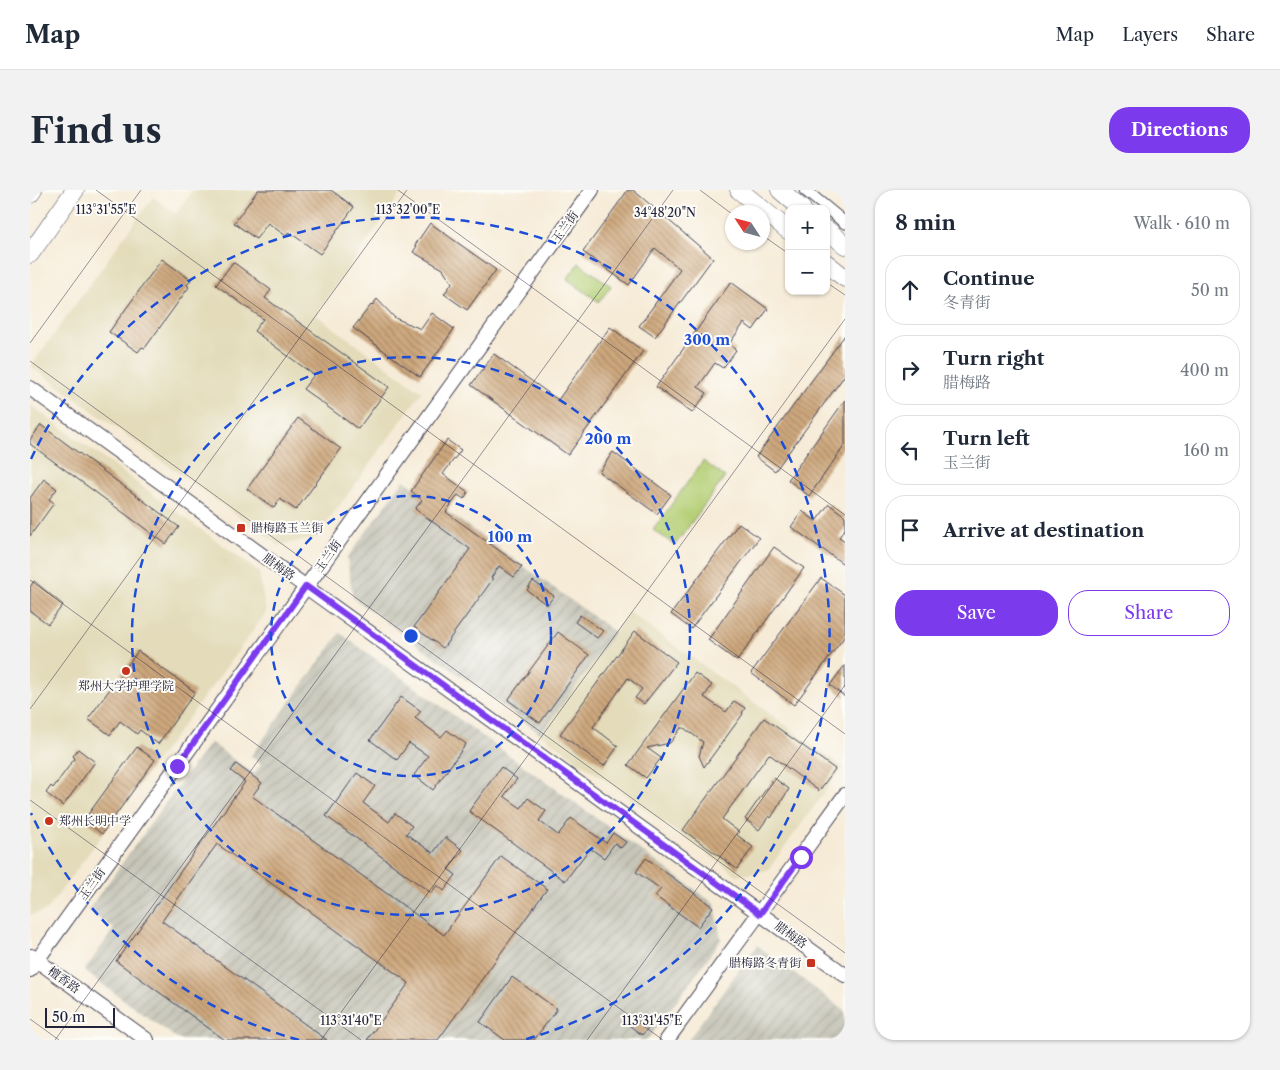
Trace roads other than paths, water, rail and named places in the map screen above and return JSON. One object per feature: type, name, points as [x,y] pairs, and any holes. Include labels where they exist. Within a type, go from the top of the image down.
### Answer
[{"type":"main road","points":[[30,194],[33,190]]},
{"type":"main road","points":[[30,254],[75,190]]},
{"type":"main road","points":[[739,190],[785,228]]},
{"type":"main road","points":[[780,190],[797,205]]},
{"type":"main road","points":[[830,232],[845,245]]},
{"type":"main road","points":[[830,266],[845,278]]},
{"type":"street","name":"玉兰街","points":[[32,962],[592,190]]},
{"type":"street","points":[[805,190],[845,223]]},
{"type":"street","name":"腊梅路","points":[[30,388],[845,975]]},
{"type":"street","points":[[667,1040],[845,795]]},
{"type":"street","name":"檀香路","points":[[32,962],[148,1040]]},
{"type":"place","name":"腊梅路玉兰街","points":[[241,528]]},
{"type":"place","name":"郑州大学护理学院","points":[[126,671]]},
{"type":"place","name":"郑州长明中学","points":[[49,821]]},
{"type":"place","name":"腊梅路冬青街","points":[[811,963]]}]
